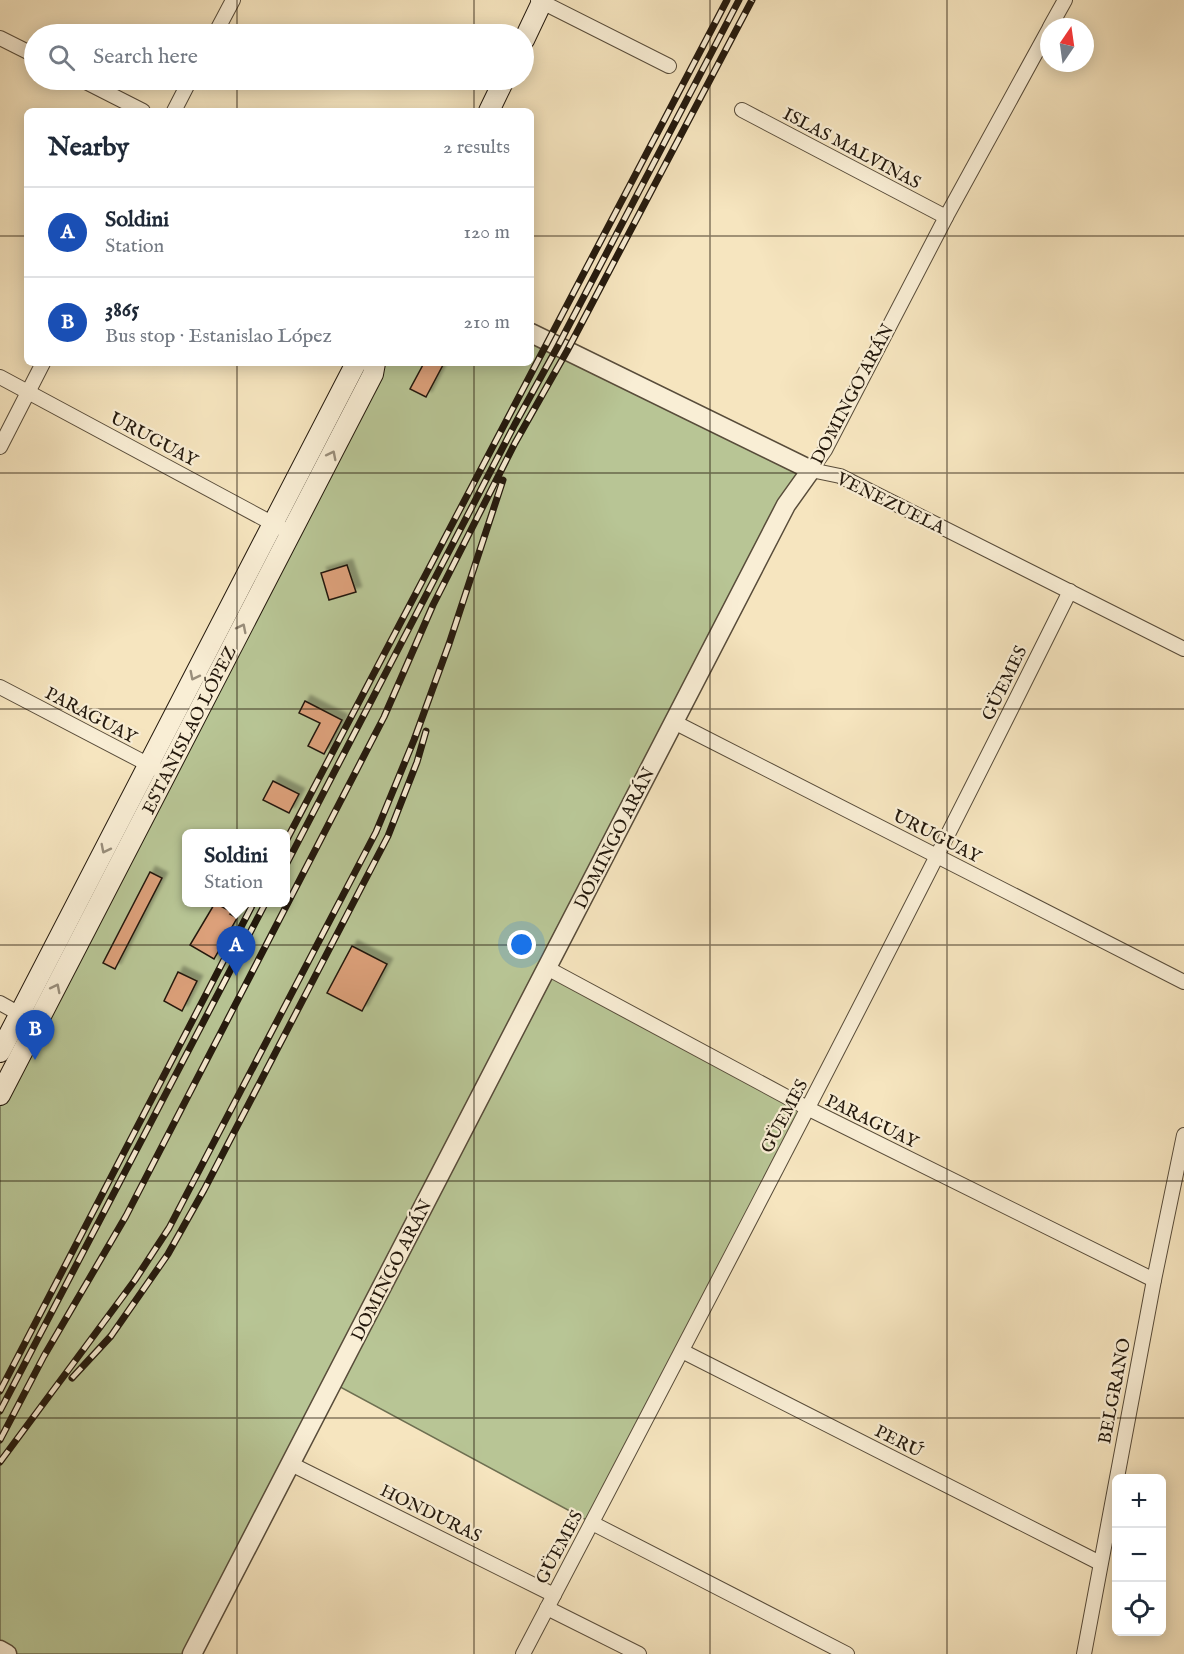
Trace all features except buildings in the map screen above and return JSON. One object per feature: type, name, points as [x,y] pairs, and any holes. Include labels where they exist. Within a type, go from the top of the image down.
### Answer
[{"type":"main road","points":[[531,24],[541,1]]},
{"type":"main road","points":[[490,108],[499,90]]},
{"type":"main road","name":"ESTANISLAO LÓPEZ","points":[[0,1052],[354,366]]},
{"type":"main road","name":"ESTANISLAO LÓPEZ","points":[[0,1095],[291,534],[373,374],[374,366]]},
{"type":"street","points":[[220,24],[233,0]]},
{"type":"street","name":"DOMINGO ARÁN","points":[[1055,18],[1065,0]]},
{"type":"street","points":[[541,1],[669,66]]},
{"type":"street","points":[[0,38],[24,50]]},
{"type":"street","name":"DOMINGO ARÁN","points":[[192,1654],[786,505],[825,450],[946,217],[1040,46]]},
{"type":"street","points":[[102,90],[137,108]]},
{"type":"street","points":[[176,108],[185,90]]},
{"type":"street","name":"ISLAS MALVINAS","points":[[742,110],[946,217]]},
{"type":"street","name":"VENEZUELA","points":[[534,334],[811,470],[840,476],[1184,650]]},
{"type":"street","points":[[0,447],[41,366]]},
{"type":"street","name":"URUGUAY","points":[[0,376],[291,534]]},
{"type":"street","name":"GÜEMES","points":[[523,1654],[809,1109],[1070,591]]},
{"type":"street","name":"PARAGUAY","points":[[0,687],[166,774]]},
{"type":"street","name":"URUGUAY","points":[[674,722],[1184,982]]},
{"type":"street","name":"PARAGUAY","points":[[547,968],[809,1109],[1154,1280]]},
{"type":"street","points":[[0,1003],[37,1023]]},
{"type":"street","name":"BELGRANO","points":[[1084,1654],[1154,1280],[1184,1134]]},
{"type":"street","name":"PERÚ","points":[[682,1351],[1100,1563]]},
{"type":"street","name":"HONDURAS","points":[[291,1464],[554,1595]]},
{"type":"street","points":[[592,1523],[847,1654]]},
{"type":"street","points":[[547,1608],[639,1654]]},
{"type":"street","points":[[0,1650],[7,1654]]},
{"type":"green space","points":[[534,334],[811,470],[547,967],[809,1109],[592,1523],[333,1383],[192,1654],[7,1654],[0,1650],[0,1095],[373,366],[534,366]]},
{"type":"railway","points":[[290,833],[727,0]]},
{"type":"railway","points":[[290,857],[739,0]]},
{"type":"railway","points":[[290,899],[384,717],[433,605],[515,443],[567,351],[752,0]]},
{"type":"railway","points":[[0,1462],[135,1280],[169,1228],[376,832],[414,740],[449,644],[503,480]]},
{"type":"railway","points":[[72,1378],[111,1336],[168,1254],[204,1190],[388,836],[417,762],[426,731]]},
{"type":"railway","points":[[0,1391],[251,907]]},
{"type":"railway","points":[[0,1411],[263,907]]},
{"type":"railway","points":[[0,1440],[44,1356],[126,1216],[286,907]]},
{"type":"place","name":"Soldini","points":[[236,976]]},
{"type":"place","name":"3865","points":[[35,1060]]}]
